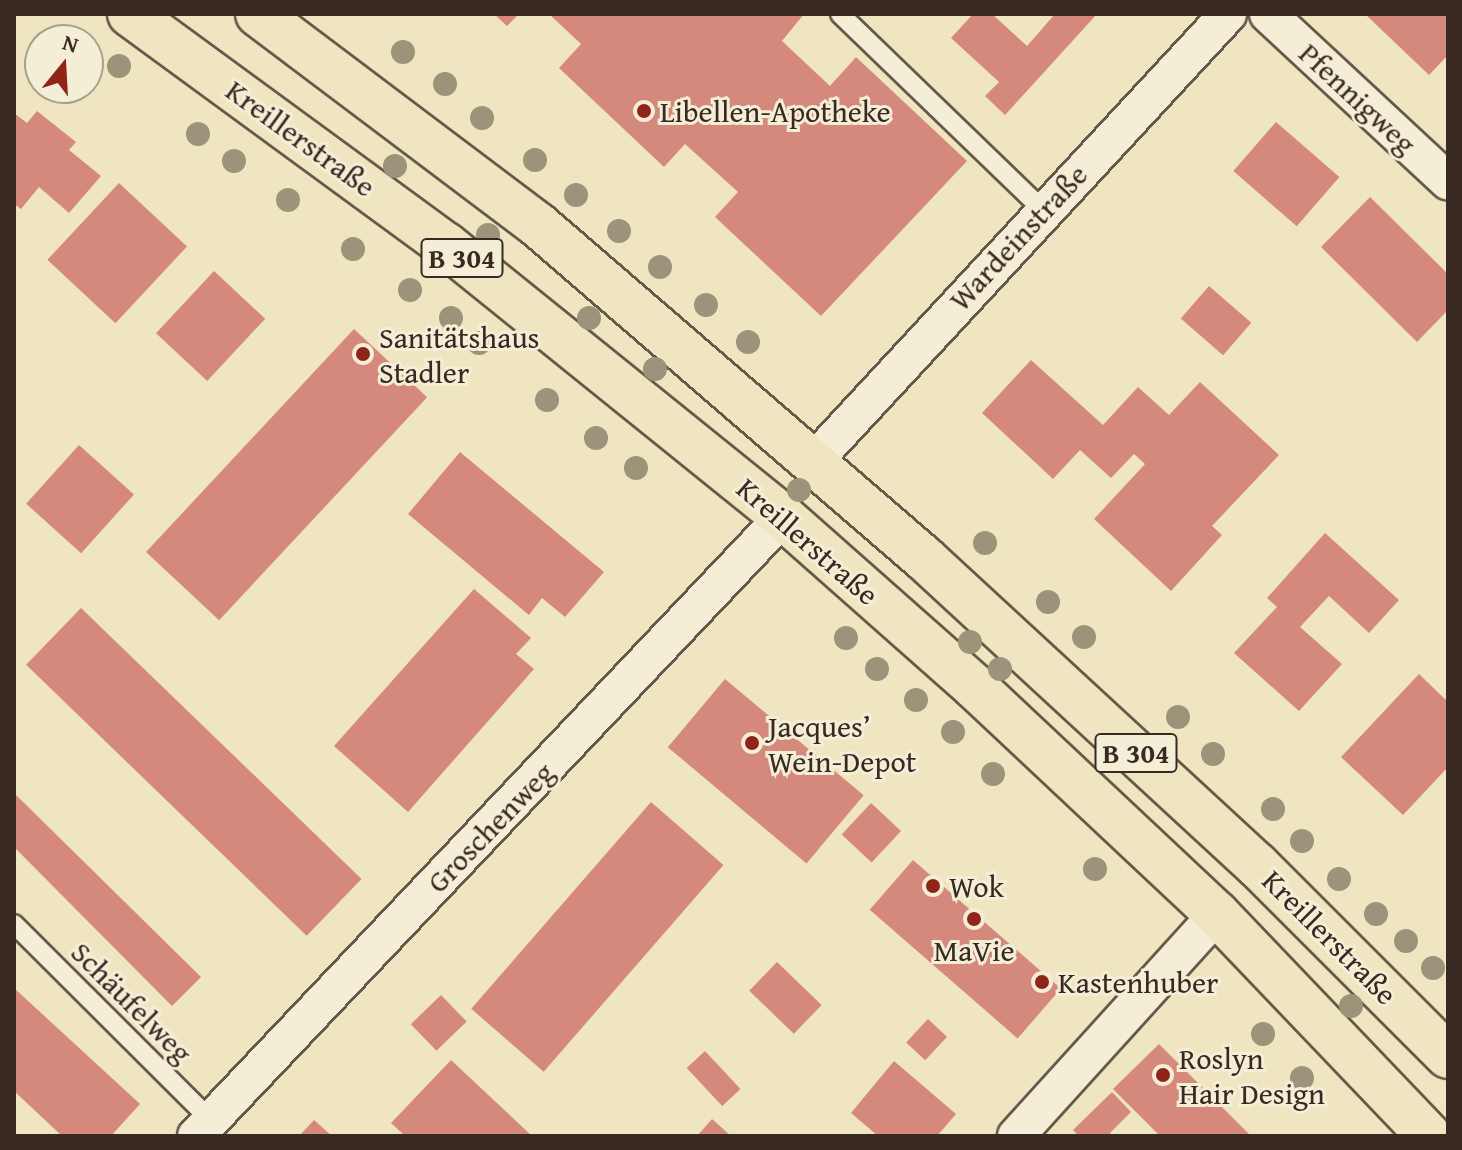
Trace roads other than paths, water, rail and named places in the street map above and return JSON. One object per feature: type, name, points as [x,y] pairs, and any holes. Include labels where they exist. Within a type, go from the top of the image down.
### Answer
[{"type":"main road","name":"Kreillerstraße","points":[[130,14],[446,245],[783,517],[975,687],[1217,914],[1429,1136]]},
{"type":"main road","name":"Kreillerstraße","points":[[258,14],[538,225],[925,559],[1257,865],[1448,1056]]},
{"type":"street","name":"Wardeinstraße","points":[[812,463],[1228,14]]},
{"type":"street","name":"Pfennigweg","points":[[1268,14],[1448,181]]},
{"type":"street","name":"Groschenweg","points":[[204,1128],[783,517]]},
{"type":"street","points":[[1016,1136],[1217,914]]},
{"type":"lane","points":[[840,14],[1044,211]]},
{"type":"lane","name":"Schäufelweg","points":[[14,924],[204,1128]]},
{"type":"place","name":"Libellen-Apotheke","points":[[644,111]]},
{"type":"place","name":"Sanitätshaus Stadler","points":[[363,354]]},
{"type":"place","name":"Jacques’ Wein-Depot","points":[[752,743]]},
{"type":"place","name":"Wok","points":[[933,886]]},
{"type":"place","name":"MaVie","points":[[974,919]]},
{"type":"place","name":"Kastenhuber","points":[[1042,982]]},
{"type":"place","name":"Roslyn Hair Design","points":[[1163,1075]]}]
